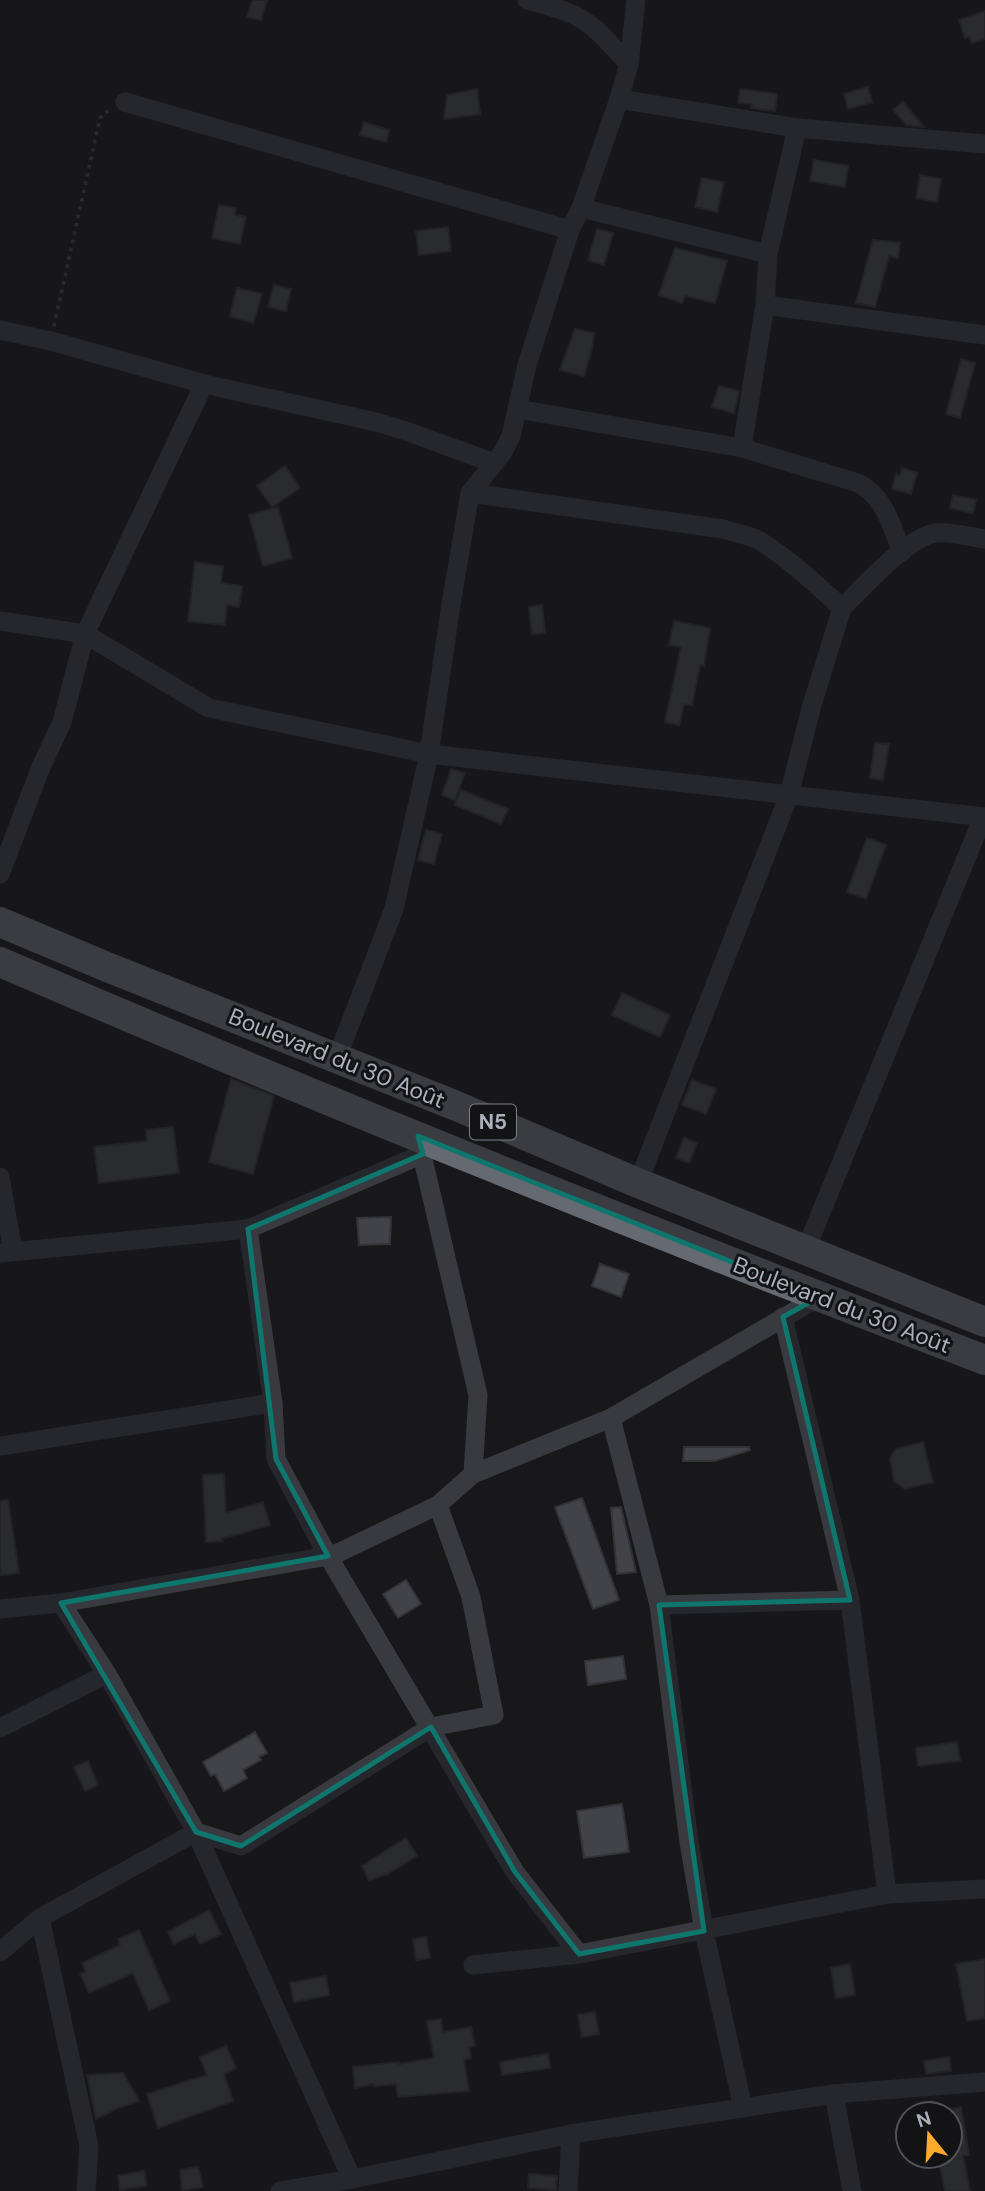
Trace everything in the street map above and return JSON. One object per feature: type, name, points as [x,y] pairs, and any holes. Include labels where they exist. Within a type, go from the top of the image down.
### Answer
[{"type":"highway","name":"Boulevard du 30 Août","points":[[0,922],[638,1183],[984,1320]]},
{"type":"highway","name":"Boulevard du 30 Août","points":[[0,962],[420,1145],[985,1360]]},
{"type":"street","points":[[527,0],[579,17],[597,30],[629,64]]},
{"type":"street","points":[[337,1058],[394,909],[429,754],[470,493],[507,445],[527,365],[570,230],[581,208],[619,99],[629,64],[636,0]]},
{"type":"street","points":[[619,99],[797,128],[985,144]]},
{"type":"street","points":[[125,102],[570,230]]},
{"type":"street","points":[[742,448],[765,305],[768,254],[797,128]]},
{"type":"street","points":[[581,208],[768,254]]},
{"type":"street","points":[[765,305],[985,335]]},
{"type":"street","points":[[0,330],[51,341],[204,384],[376,422],[494,463]]},
{"type":"street","points":[[0,874],[62,722],[85,634],[204,384]]},
{"type":"street","points":[[517,410],[742,448],[858,483],[871,490],[885,511],[902,552]]},
{"type":"street","points":[[470,493],[723,529],[740,534],[758,540],[842,608]]},
{"type":"street","points":[[638,1183],[789,795],[812,705],[842,608],[915,540],[939,532],[985,539]]},
{"type":"street","points":[[0,621],[85,634],[209,708],[429,754],[984,817],[806,1249]]},
{"type":"street","points":[[0,1177],[6,1252],[248,1229],[420,1145],[478,1395],[473,1474]]},
{"type":"street","points":[[248,1229],[273,1403],[276,1459],[328,1556],[515,1872],[579,1954]]},
{"type":"street","points":[[0,1609],[61,1603],[328,1556],[438,1505],[473,1474],[611,1418],[819,1297]]},
{"type":"street","points":[[783,1317],[850,1600],[887,1894]]},
{"type":"street","points":[[0,1446],[273,1403]]},
{"type":"street","points":[[611,1418],[659,1605],[689,1842],[704,1931],[743,2108]]},
{"type":"street","points":[[0,1952],[40,1918],[197,1832],[241,1846],[431,1727],[495,1715],[471,1597],[438,1505]]},
{"type":"street","points":[[659,1605],[850,1600]]},
{"type":"street","points":[[61,1603],[107,1674],[197,1832],[352,2179]]},
{"type":"street","points":[[0,1728],[107,1674]]},
{"type":"street","points":[[473,1965],[579,1954],[887,1894],[985,1889]]},
{"type":"street","points":[[40,1918],[89,2146],[86,2191]]},
{"type":"street","points":[[280,2191],[571,2134],[834,2094],[985,2082]]},
{"type":"street","points":[[834,2094],[852,2191]]},
{"type":"street","points":[[568,2191],[571,2134]]},
{"type":"path","points":[[51,341],[100,118],[125,102]]},
{"type":"highlighted area","points":[[418,1136],[819,1297],[783,1317],[850,1600],[659,1605],[704,1931],[579,1954],[515,1872],[431,1727],[241,1846],[196,1832],[61,1603],[328,1556],[276,1459],[248,1229],[423,1154]]},
{"type":"building","points":[[252,0],[267,0],[261,20],[247,17]]},
{"type":"building","points":[[985,11],[985,39],[972,43],[969,36],[965,38],[959,20]]},
{"type":"building","points":[[868,87],[872,102],[848,109],[844,94]]},
{"type":"building","points":[[477,89],[480,114],[444,119],[447,95]]},
{"type":"building","points":[[740,89],[777,94],[775,111],[751,108],[752,104],[738,103]]},
{"type":"building","points":[[903,102],[924,127],[906,125],[893,110]]},
{"type":"building","points":[[364,122],[389,130],[386,142],[360,135]]},
{"type":"building","points":[[814,160],[848,166],[845,187],[810,181]]},
{"type":"building","points":[[920,175],[941,179],[937,202],[916,198]]},
{"type":"building","points":[[702,178],[724,182],[717,212],[695,207]]},
{"type":"building","points":[[219,205],[236,208],[235,215],[246,217],[240,244],[212,238]]},
{"type":"building","points":[[448,227],[451,251],[419,255],[416,231]]},
{"type":"building","points":[[597,229],[613,233],[604,265],[588,260]]},
{"type":"building","points":[[873,240],[900,243],[898,258],[889,256],[875,307],[856,303]]},
{"type":"building","points":[[675,248],[727,261],[715,303],[685,296],[682,303],[659,295]]},
{"type":"building","points":[[274,285],[291,289],[286,311],[268,307]]},
{"type":"building","points":[[237,288],[262,294],[253,323],[230,316]]},
{"type":"building","points":[[575,329],[594,333],[584,376],[560,370]]},
{"type":"building","points":[[961,359],[975,363],[960,418],[946,414]]},
{"type":"building","points":[[719,386],[739,391],[734,413],[712,407]]},
{"type":"building","points":[[285,466],[300,488],[272,507],[257,486]]},
{"type":"building","points":[[902,468],[917,473],[911,494],[892,489],[896,474],[900,476]]},
{"type":"building","points":[[953,495],[976,500],[973,513],[950,508]]},
{"type":"building","points":[[278,507],[292,558],[263,566],[249,515]]},
{"type":"building","points":[[195,562],[223,566],[221,583],[242,586],[239,607],[227,605],[225,625],[188,621]]},
{"type":"building","points":[[542,605],[545,633],[532,634],[529,607]]},
{"type":"building","points":[[674,621],[710,628],[704,666],[700,665],[692,705],[684,704],[679,725],[665,722],[681,647],[669,645]]},
{"type":"building","points":[[875,743],[889,744],[883,780],[870,778]]},
{"type":"building","points":[[451,769],[465,773],[455,800],[442,795]]},
{"type":"building","points":[[461,790],[508,809],[501,824],[455,805]]},
{"type":"building","points":[[426,830],[442,834],[434,864],[418,860]]},
{"type":"building","points":[[867,838],[886,845],[866,899],[847,892]]},
{"type":"building","points":[[622,993],[670,1015],[660,1037],[612,1015]]},
{"type":"building","points":[[231,1079],[274,1096],[253,1174],[209,1162]]},
{"type":"building","points":[[692,1080],[716,1089],[706,1114],[682,1105]]},
{"type":"building","points":[[173,1127],[179,1173],[99,1183],[94,1147],[147,1141],[146,1130]]},
{"type":"building","points":[[684,1138],[697,1143],[689,1163],[676,1158]]},
{"type":"building","points":[[391,1217],[390,1244],[359,1245],[357,1218]]},
{"type":"building","points":[[600,1264],[629,1274],[621,1297],[592,1286]]},
{"type":"building","points":[[923,1442],[933,1482],[905,1489],[894,1481],[890,1458],[896,1449]]},
{"type":"building","points":[[684,1447],[749,1447],[750,1450],[715,1461],[683,1461]]},
{"type":"building","points":[[224,1474],[226,1513],[263,1502],[270,1525],[221,1539],[222,1541],[206,1542],[203,1475]]},
{"type":"building","points":[[582,1498],[619,1600],[593,1609],[555,1507]]},
{"type":"building","points":[[8,1500],[19,1573],[0,1575],[0,1501]]},
{"type":"building","points":[[621,1507],[636,1572],[617,1574],[611,1508]]},
{"type":"building","points":[[406,1580],[421,1604],[398,1618],[383,1594]]},
{"type":"building","points":[[623,1656],[626,1679],[588,1685],[585,1661]]},
{"type":"building","points":[[255,1732],[267,1753],[259,1757],[261,1760],[243,1770],[247,1778],[224,1791],[215,1774],[211,1776],[203,1762]]},
{"type":"building","points":[[957,1742],[960,1761],[918,1766],[916,1748]]},
{"type":"building","points":[[88,1761],[98,1785],[85,1791],[74,1767]]},
{"type":"building","points":[[622,1804],[629,1852],[584,1858],[577,1811]]},
{"type":"building","points":[[406,1838],[417,1856],[386,1875],[369,1881],[362,1866]]},
{"type":"building","points":[[209,1910],[221,1934],[200,1944],[195,1934],[174,1944],[168,1932]]},
{"type":"building","points":[[139,1930],[170,2001],[149,2010],[133,1973],[89,1993],[80,1974],[86,1972],[82,1963],[120,1945],[118,1939]]},
{"type":"building","points":[[426,1937],[430,1958],[416,1960],[413,1939]]},
{"type":"building","points":[[985,1959],[985,2018],[967,2021],[956,1964]]},
{"type":"building","points":[[850,1964],[855,1995],[836,1998],[831,1968]]},
{"type":"building","points":[[326,1976],[329,1995],[294,2002],[290,1983]]},
{"type":"building","points":[[595,2012],[599,2034],[582,2037],[578,2015]]},
{"type":"building","points":[[441,2019],[443,2032],[471,2027],[475,2046],[469,2047],[471,2058],[464,2060],[469,2091],[398,2097],[396,2084],[374,2084],[355,2088],[353,2067],[434,2058],[427,2021]]},
{"type":"building","points":[[226,2046],[236,2068],[224,2074],[233,2101],[158,2128],[147,2094],[207,2075],[200,2057]]},
{"type":"building","points":[[548,2054],[550,2068],[502,2075],[500,2062]]},
{"type":"building","points":[[949,2057],[951,2071],[926,2074],[924,2061]]},
{"type":"building","points":[[123,2073],[139,2101],[96,2119],[87,2075]]},
{"type":"building","points":[[964,2125],[969,2155],[964,2156]]},
{"type":"building","points":[[964,2161],[970,2191],[945,2191],[941,2170],[964,2170]]},
{"type":"building","points":[[198,2167],[203,2187],[182,2191],[180,2170]]},
{"type":"building","points":[[144,2171],[147,2186],[120,2190],[118,2176]]},
{"type":"building","points":[[529,2174],[557,2176],[556,2190],[528,2188]]}]
